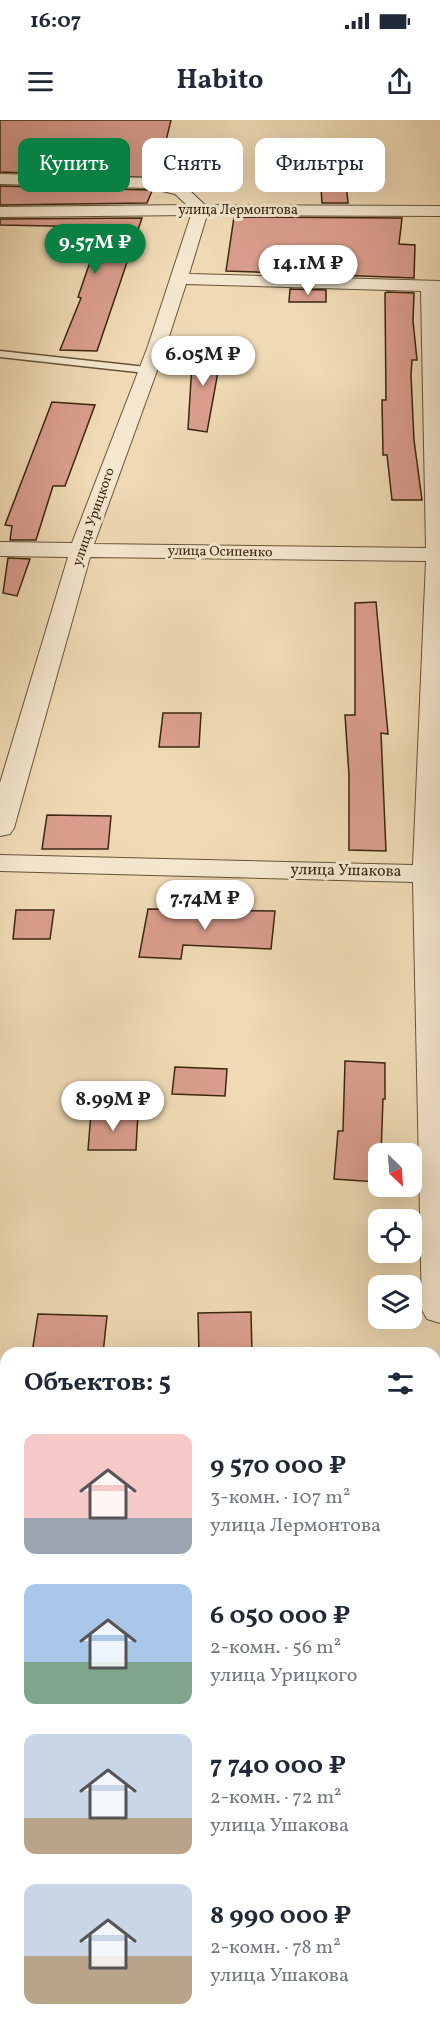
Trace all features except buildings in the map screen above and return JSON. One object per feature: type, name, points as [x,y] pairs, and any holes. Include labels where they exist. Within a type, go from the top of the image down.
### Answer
[{"type":"street","points":[[0,179],[149,183],[181,191],[201,210]]},
{"type":"street","name":"улица Урицкого","points":[[0,828],[81,550],[146,370],[157,346],[201,210]]},
{"type":"street","name":"улица Лермонтова","points":[[0,212],[440,211]]},
{"type":"street","points":[[180,279],[435,286],[439,555],[433,874],[440,1310]]},
{"type":"street","name":"улица Осипенко","points":[[0,549],[439,555]]},
{"type":"street","name":"улица Ушакова","points":[[0,863],[433,874]]},
{"type":"lane","points":[[0,354],[146,370]]}]
